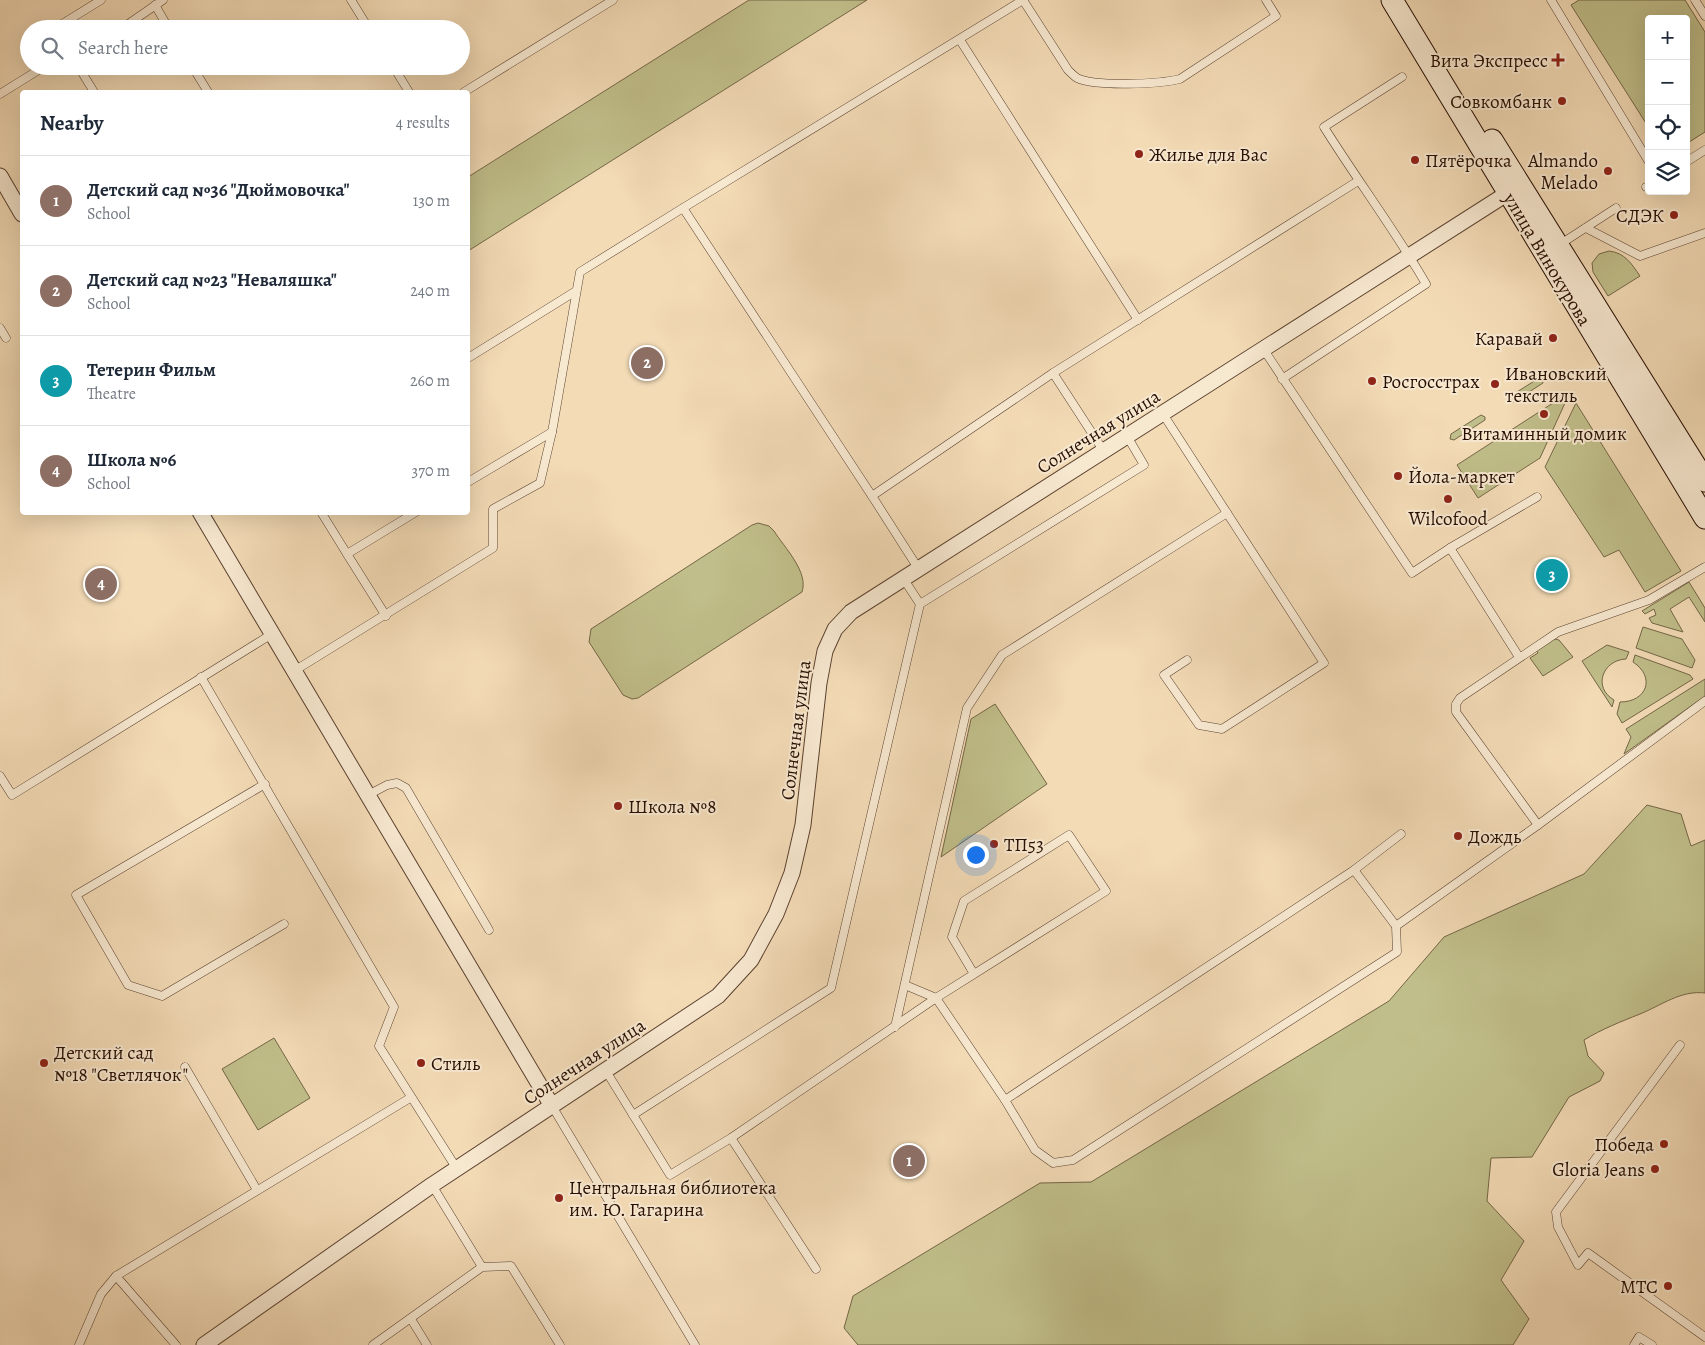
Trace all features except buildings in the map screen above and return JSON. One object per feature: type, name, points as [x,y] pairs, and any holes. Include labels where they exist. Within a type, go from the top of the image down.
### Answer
[{"type":"main road","name":"улица Винокурова","points":[[1392,0],[1515,189]]},
{"type":"main road","name":"улица Винокурова","points":[[1408,0],[1705,518]]},
{"type":"main road","name":"улица Винокурова","points":[[1552,250],[1705,481]]},
{"type":"street","points":[[0,176],[20,211]]},
{"type":"street","name":"Солнечная улица","points":[[204,1345],[432,1184],[718,996],[751,960],[776,914],[792,873],[803,825],[819,683],[825,651],[835,630],[851,612],[1515,189]]},
{"type":"street","points":[[202,515],[552,1106]]},
{"type":"lane","points":[[69,20],[101,0]]},
{"type":"lane","points":[[134,20],[163,0]]},
{"type":"lane","points":[[351,0],[363,20]]},
{"type":"lane","points":[[467,90],[613,0]]},
{"type":"lane","points":[[294,671],[386,616],[493,548],[493,509],[540,483],[552,432],[580,272],[1023,0],[1068,70],[1076,78],[1090,82],[1162,84],[1180,79],[1276,16],[1266,0]]},
{"type":"lane","points":[[1552,0],[1645,155]]},
{"type":"lane","points":[[1695,0],[1705,16]]},
{"type":"lane","points":[[155,5],[164,20]]},
{"type":"lane","points":[[960,40],[1138,320]]},
{"type":"lane","points":[[0,94],[31,75]]},
{"type":"lane","points":[[84,75],[93,90]]},
{"type":"lane","points":[[198,75],[207,90]]},
{"type":"lane","points":[[399,75],[409,90]]},
{"type":"lane","points":[[1282,379],[1426,284],[1411,257],[1358,181],[1324,127],[1402,77]]},
{"type":"lane","points":[[1690,159],[1705,150]]},
{"type":"lane","points":[[872,496],[1053,373],[1358,181]]},
{"type":"lane","points":[[683,208],[918,568]]},
{"type":"lane","points":[[1552,250],[1616,208]]},
{"type":"lane","points":[[1586,228],[1640,256],[1705,233]]},
{"type":"lane","points":[[470,357],[576,291]]},
{"type":"lane","points":[[0,328],[6,338]]},
{"type":"lane","points":[[1264,350],[1412,573],[1450,548],[1537,497]]},
{"type":"lane","points":[[1053,373],[1103,450]]},
{"type":"lane","points":[[1163,414],[1324,663],[1222,729],[1199,725],[1164,676],[1187,660]]},
{"type":"lane","points":[[470,481],[552,432]]},
{"type":"lane","points":[[633,1115],[831,988],[920,604],[1144,464],[1127,436]]},
{"type":"lane","points":[[895,1027],[967,708],[1002,655],[1227,513]]},
{"type":"lane","points":[[323,515],[386,616]]},
{"type":"lane","points":[[347,554],[411,515]]},
{"type":"lane","points":[[1450,548],[1519,657]]},
{"type":"lane","points":[[1538,825],[1456,712],[1456,704],[1460,698],[1558,632],[1649,600],[1705,567]]},
{"type":"lane","points":[[903,578],[920,604]]},
{"type":"lane","points":[[0,776],[12,795],[272,634]]},
{"type":"lane","points":[[201,678],[265,784],[394,1007],[379,1046],[410,1098],[457,1168]]},
{"type":"lane","points":[[1396,926],[1538,825],[1705,701]]},
{"type":"lane","points":[[368,795],[386,785],[397,783],[406,788],[489,930]]},
{"type":"lane","points":[[265,784],[76,895],[128,985],[162,996],[284,924]]},
{"type":"lane","points":[[1005,1100],[1354,870],[1401,834]]},
{"type":"lane","points":[[606,1071],[670,1175],[731,1138],[936,998],[1106,891],[1069,835],[964,901],[952,937],[974,974]]},
{"type":"lane","points":[[905,985],[936,998],[1005,1100],[1035,1150],[1053,1163],[1073,1160],[1398,952],[1396,926],[1354,870]]},
{"type":"lane","points":[[1680,1045],[1556,1212],[1558,1227],[1578,1265],[1588,1253],[1705,1337]]},
{"type":"lane","points":[[185,1067],[257,1190]]},
{"type":"lane","points":[[79,1345],[101,1294],[116,1276],[410,1098]]},
{"type":"lane","points":[[552,1106],[695,1345]]},
{"type":"lane","points":[[731,1138],[816,1269]]},
{"type":"lane","points":[[432,1184],[482,1267]]},
{"type":"lane","points":[[373,1345],[482,1267],[512,1266],[560,1345]]},
{"type":"lane","points":[[116,1276],[176,1345]]},
{"type":"lane","points":[[411,1319],[427,1345]]},
{"type":"lane","points":[[1634,1345],[1639,1337],[1652,1345]]},
{"type":"shaded area","points":[[749,0],[867,0],[470,250],[470,176]]},
{"type":"shaded area","points":[[1579,0],[1685,0],[1705,32],[1705,132],[1690,141],[1690,15],[1645,15],[1645,122],[1571,5]]},
{"type":"shaded area","points":[[1609,251],[1623,256],[1640,276],[1608,296],[1593,272],[1592,263],[1599,254]]},
{"type":"shaded area","points":[[1539,378],[1543,379],[1543,383],[1512,403],[1508,401],[1509,397]]},
{"type":"shaded area","points":[[1570,392],[1540,458],[1478,498],[1457,465]]},
{"type":"shaded area","points":[[1576,403],[1681,571],[1645,592],[1619,550],[1604,557],[1545,467]]},
{"type":"shaded area","points":[[1481,415],[1485,417],[1485,420],[1454,440],[1450,439],[1451,434]]},
{"type":"shaded area","points":[[758,523],[769,526],[774,531],[794,560],[802,576],[802,592],[638,698],[632,699],[623,695],[589,642],[591,629],[752,525]]},
{"type":"shaded area","points":[[1689,582],[1705,608],[1705,622],[1689,597],[1670,609],[1683,632],[1652,623],[1649,618],[1656,615],[1654,609],[1645,614],[1642,611]]},
{"type":"shaded area","points":[[1643,627],[1682,639],[1695,660],[1692,668],[1636,648]]},
{"type":"shaded area","points":[[1551,638],[1559,640],[1573,657],[1543,676],[1530,658],[1538,653],[1535,649]]},
{"type":"shaded area","points":[[1607,645],[1629,652],[1626,659],[1611,664],[1603,675],[1603,688],[1607,695],[1614,700],[1612,707],[1582,661]]},
{"type":"shaded area","points":[[1635,655],[1690,675],[1693,679],[1622,723],[1617,714],[1620,702],[1637,698],[1645,688],[1646,681],[1644,675],[1633,662]]},
{"type":"shaded area","points":[[1705,679],[1705,696],[1624,754],[1631,737],[1626,729]]},
{"type":"shaded area","points":[[995,704],[1047,784],[941,857],[971,719]]},
{"type":"shaded area","points":[[1647,805],[1681,814],[1691,846],[1705,840],[1705,993],[1688,994],[1672,999],[1604,1029],[1584,1040],[1588,1056],[1604,1073],[1600,1081],[1569,1097],[1532,1157],[1491,1158],[1487,1201],[1524,1241],[1501,1280],[1529,1319],[1513,1345],[858,1345],[844,1328],[853,1296],[1040,1183],[1091,1182],[1389,1001],[1444,937],[1584,874]]},
{"type":"shaded area","points":[[274,1038],[310,1098],[258,1130],[222,1069]]},
{"type":"place","name":"Вита Экспресс","points":[[1558,60]]},
{"type":"place","name":"Совкомбанк","points":[[1562,101]]},
{"type":"place","name":"Жилье для Вас","points":[[1139,154]]},
{"type":"place","name":"Пятёрочка","points":[[1415,160]]},
{"type":"place","name":"Almando Melado","points":[[1608,171]]},
{"type":"place","name":"СДЭК","points":[[1674,215]]},
{"type":"place","name":"Каравай","points":[[1553,338]]},
{"type":"place","name":"Детский сад №23 \"Неваляшка\"","points":[[647,363]]},
{"type":"place","name":"Росгосстрах","points":[[1372,381]]},
{"type":"place","name":"Ивановский текстиль","points":[[1495,384]]},
{"type":"place","name":"Витаминный домик","points":[[1544,414]]},
{"type":"place","name":"Йола-маркет","points":[[1398,476]]},
{"type":"place","name":"Wilcofood","points":[[1448,499]]},
{"type":"place","name":"Тетерин Фильм","points":[[1552,575]]},
{"type":"place","name":"Школа №6","points":[[101,584]]},
{"type":"place","name":"Школа №8","points":[[618,806]]},
{"type":"place","name":"Дождь","points":[[1458,836]]},
{"type":"place","name":"ТП53","points":[[994,844]]},
{"type":"place","name":"Детский сад №18 \"Светлячок\"","points":[[44,1063]]},
{"type":"place","name":"Стиль","points":[[421,1063]]},
{"type":"place","name":"Победа","points":[[1664,1144]]},
{"type":"place","name":"Детский сад №36 \"Дюймовочка\"","points":[[909,1161]]},
{"type":"place","name":"Gloria Jeans","points":[[1655,1169]]},
{"type":"place","name":"Центральная библиотека им. Ю. Гагарина","points":[[559,1198]]},
{"type":"place","name":"МТС","points":[[1668,1286]]}]
